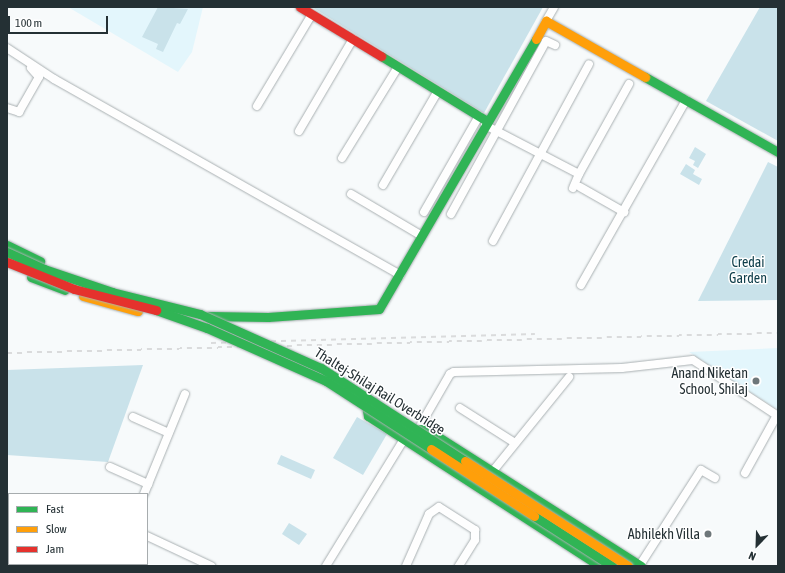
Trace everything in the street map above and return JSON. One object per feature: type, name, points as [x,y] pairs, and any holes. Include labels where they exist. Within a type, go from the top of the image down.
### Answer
[{"type":"street","points":[[300,7],[438,91],[484,121],[496,131],[579,174]]},
{"type":"street","points":[[424,212],[484,121],[554,7]]},
{"type":"street","points":[[257,106],[312,14]]},
{"type":"street","points":[[546,21],[778,152]]},
{"type":"street","points":[[299,131],[353,39]]},
{"type":"street","points":[[451,214],[546,41],[555,45]]},
{"type":"street","points":[[7,48],[54,79],[400,274]]},
{"type":"street","points":[[7,53],[36,71],[39,77],[19,112],[14,113],[7,108]]},
{"type":"street","points":[[494,241],[589,64]]},
{"type":"street","points":[[342,158],[398,67]]},
{"type":"street","points":[[624,212],[577,187],[579,174],[629,84]]},
{"type":"street","points":[[383,185],[438,91]]},
{"type":"street","points":[[580,285],[624,212],[686,100]]},
{"type":"street","points":[[7,245],[83,279],[188,309],[199,315],[224,318],[268,317],[379,309],[422,236],[484,121]]},
{"type":"street","points":[[350,194],[422,236]]},
{"type":"street","name":"Thaltej-Shilaj Rail Overbridge","points":[[7,252],[44,269],[112,292],[200,314],[321,368],[628,566]]},
{"type":"street","name":"Thaltej-Shilaj Rail Overbridge","points":[[7,262],[74,289],[174,315],[201,325],[326,381],[612,566]]},
{"type":"street","points":[[7,267],[50,286],[108,304],[182,320],[199,315]]},
{"type":"street","points":[[415,446],[414,440],[450,374],[454,372],[608,368],[693,360],[777,415],[745,473]]},
{"type":"street","points":[[493,471],[568,377]]},
{"type":"street","points":[[144,493],[185,394]]},
{"type":"street","points":[[600,566],[368,416],[367,410],[377,400],[493,471],[640,566],[701,470],[715,478]]},
{"type":"street","points":[[460,408],[515,444]]},
{"type":"street","points":[[133,417],[169,432]]},
{"type":"street","points":[[326,566],[404,439]]},
{"type":"street","points":[[110,467],[148,484]]},
{"type":"street","points":[[406,566],[422,526],[429,514],[439,507],[475,530],[475,540],[459,566]]},
{"type":"street","points":[[148,536],[210,566]]},
{"type":"shaded area","points":[[68,7],[203,7],[192,52],[178,72]]},
{"type":"shaded area","name":"Anand Niketan School, Shilaj","points":[[778,348],[778,410],[689,352]]},
{"type":"green space","points":[[158,7],[188,9],[180,24],[177,23],[163,52],[156,49],[158,44],[142,37]]},
{"type":"green space","points":[[312,7],[543,7],[484,113]]},
{"type":"green space","points":[[760,7],[778,7],[778,141],[706,101]]},
{"type":"green space","points":[[695,147],[706,154],[698,168],[693,165],[695,161],[689,158]]},
{"type":"green space","name":"Credai Garden","points":[[768,162],[778,167],[778,300],[698,301]]},
{"type":"green space","points":[[686,164],[695,170],[693,174],[702,179],[699,185],[680,174]]},
{"type":"green space","points":[[143,365],[108,462],[7,455],[7,370]]},
{"type":"green space","points":[[357,417],[387,434],[363,475],[333,458]]},
{"type":"green space","points":[[281,455],[315,470],[311,479],[277,464]]},
{"type":"green space","points":[[289,523],[307,534],[299,545],[282,534]]},
{"type":"railway","points":[[7,353],[778,333]]},
{"type":"railway","points":[[211,343],[535,334]]},
{"type":"traffic: fast","points":[[209,316],[268,317],[379,309],[536,39]]},
{"type":"traffic: fast","points":[[381,56],[487,121]]},
{"type":"traffic: fast","points":[[645,77],[778,152]]},
{"type":"traffic: fast","points":[[7,245],[40,261]]},
{"type":"traffic: fast","points":[[7,252],[44,269],[112,292],[200,314],[321,368],[465,461]]},
{"type":"traffic: fast","points":[[31,277],[65,290]]},
{"type":"traffic: fast","points":[[156,310],[207,328],[326,381],[431,449]]},
{"type":"traffic: fast","points":[[374,402],[367,410],[368,416],[600,566]]},
{"type":"traffic: fast","points":[[416,437],[420,429],[426,429],[641,566]]},
{"type":"traffic: fast","points":[[534,516],[612,566]]},
{"type":"traffic: slow","points":[[536,39],[546,21],[645,77]]},
{"type":"traffic: slow","points":[[83,296],[138,311]]},
{"type":"traffic: slow","points":[[431,449],[534,516]]},
{"type":"traffic: slow","points":[[465,461],[628,566]]},
{"type":"traffic: jam","points":[[300,7],[381,56]]},
{"type":"traffic: jam","points":[[7,262],[74,289],[156,310]]},
{"type":"place","name":"Anand Niketan School, Shilaj","points":[[756,381]]},
{"type":"place","name":"Abhilekh Villa","points":[[708,534]]}]
